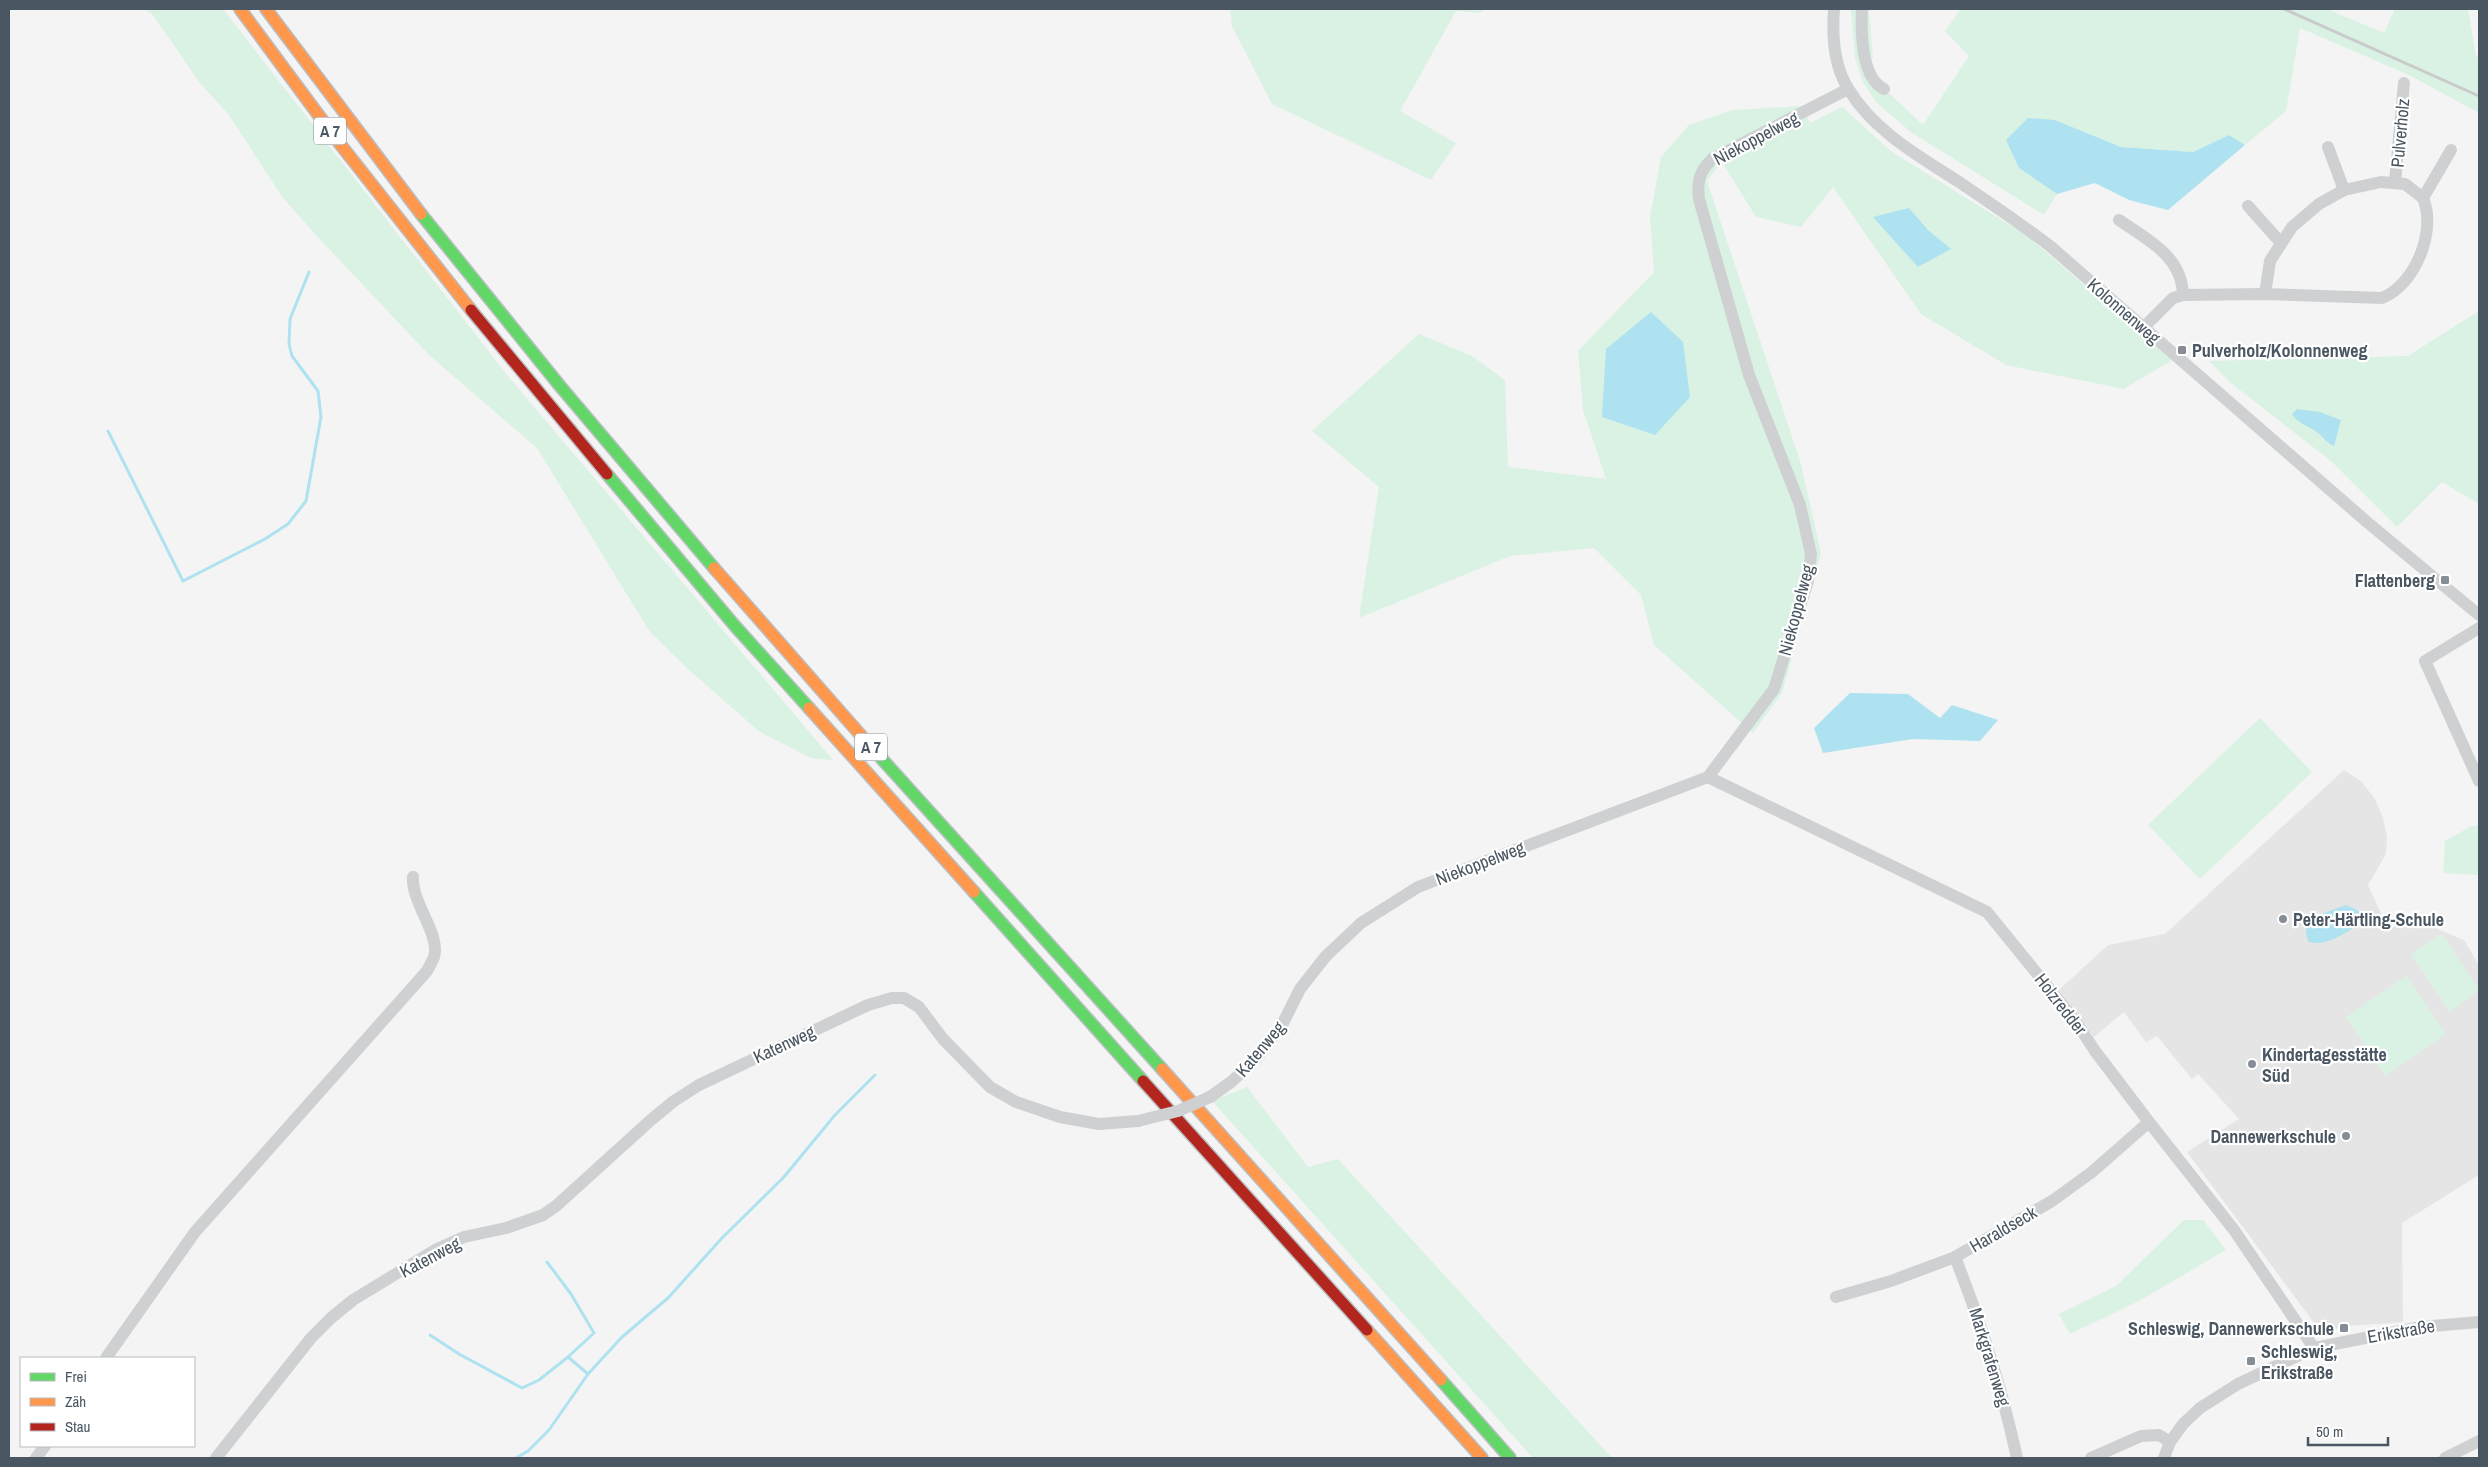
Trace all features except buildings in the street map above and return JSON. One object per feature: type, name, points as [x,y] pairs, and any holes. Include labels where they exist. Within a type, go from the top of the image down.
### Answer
[{"type":"highway","name":"A 7","points":[[240,9],[340,144],[424,251],[542,397],[735,626],[1482,1458]]},
{"type":"highway","name":"A 7","points":[[266,9],[329,95],[584,418],[898,777],[1510,1458]]},
{"type":"street","name":"Kolonnenweg","points":[[1834,9],[1834,43],[1838,64],[1848,90],[1874,121],[1900,144],[2014,218],[2367,522],[2479,615]]},
{"type":"street","points":[[1862,9],[1866,60],[1877,85],[1884,89]]},
{"type":"street","name":"Pulverholz","points":[[2395,182],[2404,83]]},
{"type":"street","name":"Niekoppelweg","points":[[1361,923],[1418,887],[1708,777],[1774,689],[1808,581],[1811,554],[1800,505],[1749,374],[1699,199],[1698,185],[1700,174],[1712,159],[1848,90]]},
{"type":"street","points":[[2328,147],[2344,190]]},
{"type":"street","points":[[2423,198],[2451,150]]},
{"type":"street","points":[[2143,328],[2173,298],[2183,295],[2265,294],[2382,298],[2394,294],[2412,273],[2425,239],[2428,221],[2427,208],[2423,198],[2405,184],[2395,182],[2364,184],[2344,190],[2319,204],[2303,215],[2270,260],[2265,294]]},
{"type":"street","points":[[2248,206],[2281,243]]},
{"type":"street","points":[[2119,220],[2164,251],[2179,271],[2183,295]]},
{"type":"street","points":[[2479,628],[2425,661],[2479,781]]},
{"type":"street","name":"Holzredder","points":[[1708,777],[1987,912],[2074,1019],[2095,1051],[2234,1230],[2314,1348]]},
{"type":"street","points":[[107,1357],[195,1232],[426,971],[435,956],[434,943],[412,888],[413,877]]},
{"type":"street","name":"Katenweg","points":[[216,1458],[311,1338],[353,1300],[434,1250],[464,1237],[506,1228],[543,1215],[556,1206],[674,1101],[746,1061],[868,1005],[892,998],[904,998],[919,1007],[943,1039],[990,1087],[1016,1102],[1060,1117],[1099,1124],[1138,1121],[1178,1111],[1210,1096],[1231,1082],[1253,1062],[1281,1027],[1305,983],[1326,956],[1361,923]]},
{"type":"street","name":"Haraldseck","points":[[1836,1297],[1891,1281],[1956,1257],[2052,1201],[2092,1172],[2149,1122]]},
{"type":"street","name":"Markgrafenweg","points":[[1956,1257],[1978,1315],[2018,1458]]},
{"type":"street","name":"Erikstraße","points":[[2164,1458],[2170,1442],[2183,1424],[2200,1408],[2217,1396],[2314,1348],[2421,1327],[2479,1322]]},
{"type":"street","points":[[2091,1458],[2141,1436],[2159,1435],[2170,1442]]},
{"type":"street","points":[[2445,1458],[2479,1441]]},
{"type":"street","points":[[36,1458],[44,1447]]},
{"type":"shaded area","points":[[2344,770],[2361,781],[2375,799],[2383,818],[2387,837],[2386,854],[2368,885],[2387,927],[2430,926],[2464,940],[2479,965],[2479,1175],[2402,1223],[2403,1322],[2349,1326],[2321,1332],[2187,1152],[2239,1119],[2198,1074],[2192,1079],[2157,1036],[2146,1042],[2124,1012],[2094,1037],[2059,990],[2108,945],[2165,934]]},
{"type":"green space","points":[[145,9],[223,9],[507,375],[833,760],[811,758],[760,732],[689,670],[650,632],[537,448],[429,355],[315,234],[283,198],[229,115],[200,83],[153,15]]},
{"type":"green space","points":[[1230,9],[1485,9],[1480,13],[1456,11],[1400,111],[1456,143],[1431,180],[1272,104],[1232,26]]},
{"type":"green space","points":[[1851,9],[1869,9],[1873,59],[1864,62],[1877,89],[1891,95],[1923,125],[1969,56],[1945,31],[1961,9],[2327,9],[2384,33],[2395,9],[2468,9],[2476,56],[2479,57],[2479,113],[2409,75],[2300,28],[2286,111],[2245,145],[2229,135],[2193,152],[2121,147],[2055,120],[2019,168],[2057,194],[2044,215],[1912,133],[1876,102],[1863,82],[1855,58]]},
{"type":"green space","points":[[1802,106],[1810,123],[1842,107],[1892,152],[2026,235],[2172,360],[2124,389],[2006,365],[1921,314],[1833,187],[1801,227],[1756,217],[1722,162],[1707,181],[1801,464],[1821,553],[1782,693],[1753,733],[1654,645],[1641,595],[1594,548],[1510,556],[1359,618],[1379,487],[1312,431],[1419,334],[1472,356],[1505,380],[1508,467],[1606,479],[1583,410],[1578,351],[1654,272],[1650,217],[1661,157],[1689,125],[1733,110]],"holes":[[[1909,208],[1928,230],[1950,249],[1918,267],[1899,245]],[[1651,312],[1690,397],[1675,412]]]},
{"type":"green space","points":[[2479,311],[2479,504],[2442,482],[2397,527],[2331,461],[2231,383],[2209,361],[2408,356]]},
{"type":"green space","points":[[2260,718],[2312,772],[2200,879],[2148,825]]},
{"type":"green space","points":[[2479,825],[2479,875],[2443,873],[2445,841],[2470,827]]},
{"type":"green space","points":[[2442,934],[2479,990],[2450,1012],[2411,954]]},
{"type":"green space","points":[[2407,976],[2446,1034],[2385,1075],[2346,1017]]},
{"type":"green space","points":[[1247,1087],[1308,1167],[1338,1159],[1612,1458],[1533,1458],[1212,1101]]},
{"type":"green space","points":[[2184,1220],[2203,1220],[2226,1250],[2137,1302],[2070,1334],[2059,1314],[2116,1286]]},
{"type":"water","points":[[2028,118],[2055,120],[2121,147],[2193,152],[2229,135],[2245,145],[2168,210],[2129,200],[2095,183],[2057,194],[2019,168],[2006,140]]},
{"type":"water","points":[[1909,208],[1928,230],[1951,249],[1918,267],[1873,217]]},
{"type":"water","points":[[1651,312],[1683,342],[1690,397],[1655,435],[1602,417],[1606,349]]},
{"type":"water","points":[[2297,409],[2320,412],[2341,420],[2334,446],[2294,417],[2292,414]]},
{"type":"water","points":[[1850,693],[1908,694],[1940,718],[1952,705],[1998,720],[1980,741],[1913,739],[1823,753],[1814,728]]},
{"type":"water","points":[[2346,905],[2359,911],[2362,922],[2330,941],[2309,942],[2306,934],[2307,927],[2311,922],[2324,913]]},
{"type":"waterway","points":[[108,431],[183,581],[265,539],[288,524],[306,501],[321,417],[318,391],[292,356],[289,344],[290,319],[309,272]]},
{"type":"waterway","points":[[516,1458],[528,1451],[549,1430],[588,1374],[622,1337],[668,1298],[722,1238],[783,1178],[835,1115],[875,1075]]},
{"type":"waterway","points":[[547,1262],[571,1294],[594,1333],[568,1357],[588,1374]]},
{"type":"waterway","points":[[430,1335],[459,1354],[522,1388],[539,1380],[568,1357]]},
{"type":"railway","points":[[2284,9],[2479,96]]},
{"type":"traffic: fast","points":[[421,214],[560,386],[714,568]]},
{"type":"traffic: fast","points":[[607,474],[735,626],[809,708]]},
{"type":"traffic: fast","points":[[872,748],[1162,1069]]},
{"type":"traffic: fast","points":[[974,892],[1143,1081]]},
{"type":"traffic: fast","points":[[1441,1380],[1510,1458]]},
{"type":"traffic: slow","points":[[240,9],[340,144],[471,310]]},
{"type":"traffic: slow","points":[[266,9],[421,214]]},
{"type":"traffic: slow","points":[[714,568],[872,748]]},
{"type":"traffic: slow","points":[[809,708],[974,892]]},
{"type":"traffic: slow","points":[[1162,1069],[1441,1380]]},
{"type":"traffic: slow","points":[[1367,1330],[1482,1458]]},
{"type":"traffic: jam","points":[[471,310],[607,474]]},
{"type":"traffic: jam","points":[[1143,1081],[1367,1330]]},
{"type":"place","name":"Pulverholz/Kolonnenweg","points":[[2182,350]]},
{"type":"place","name":"Flattenberg","points":[[2445,580]]},
{"type":"place","name":"Peter-Härtling-Schule","points":[[2283,919]]},
{"type":"place","name":"Kindertagesstätte Süd","points":[[2252,1064]]},
{"type":"place","name":"Dannewerkschule","points":[[2346,1136]]},
{"type":"place","name":"Schleswig, Dannewerkschule","points":[[2344,1328]]},
{"type":"place","name":"Schleswig, Erikstraße","points":[[2251,1361]]}]
